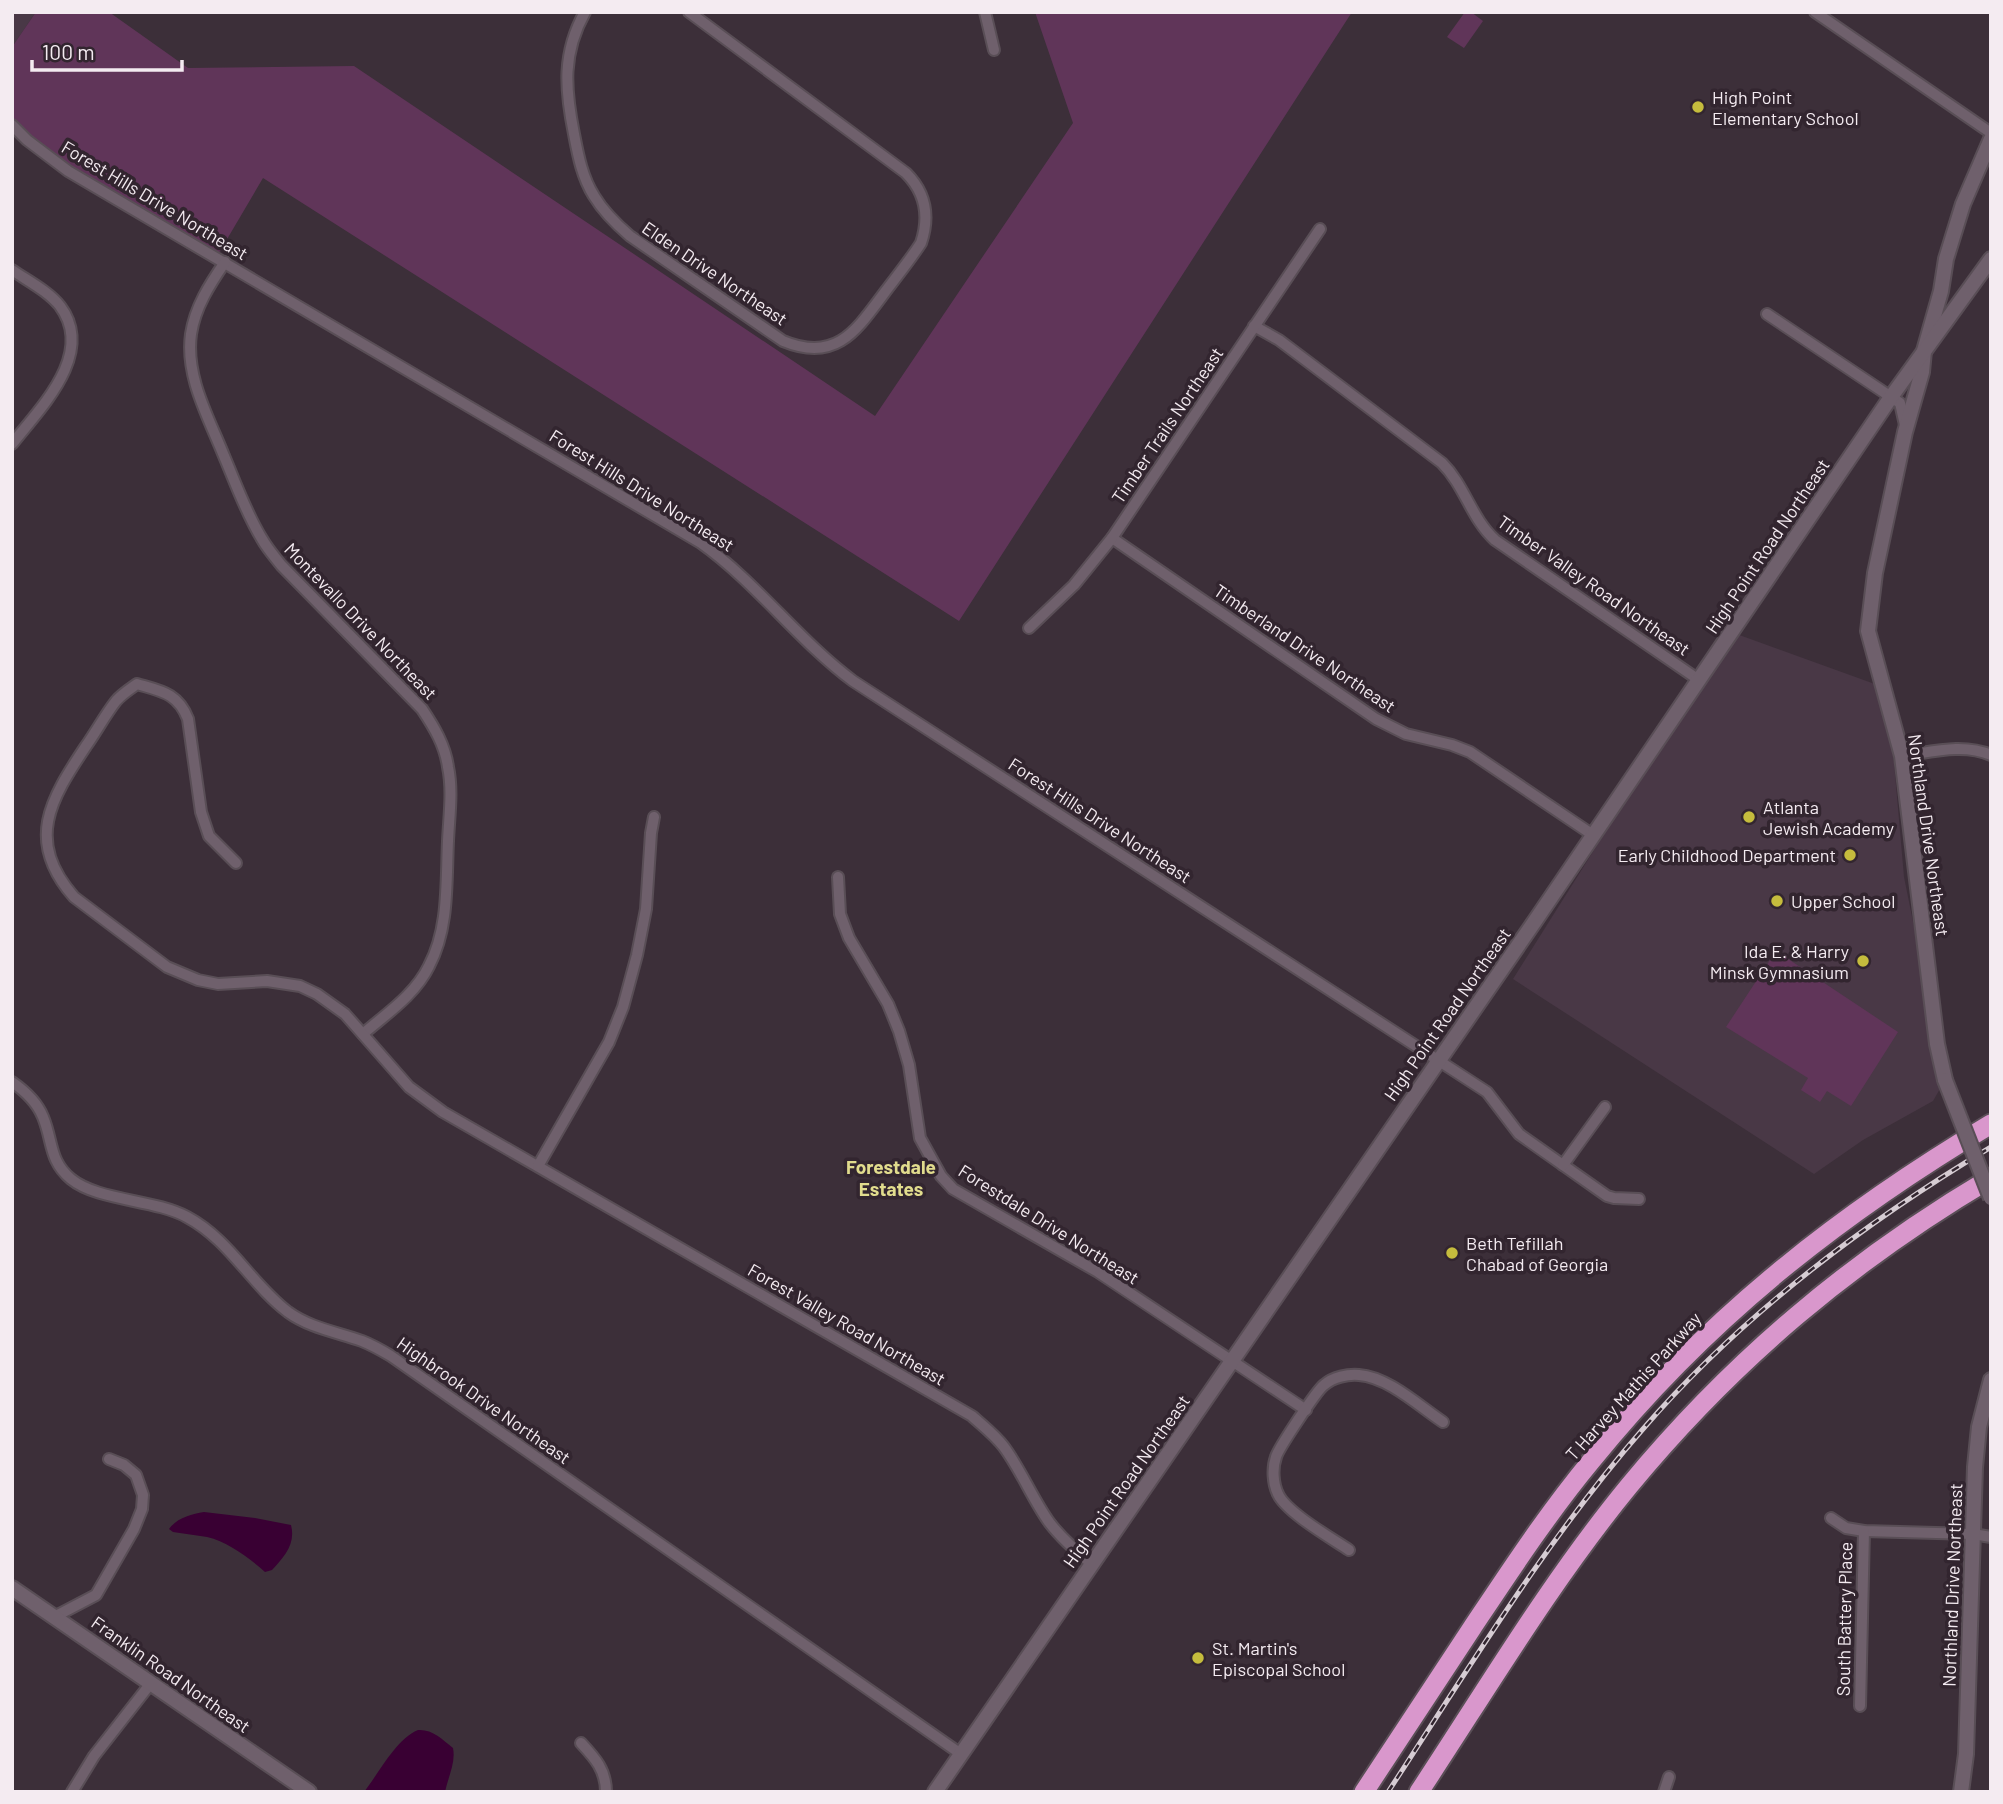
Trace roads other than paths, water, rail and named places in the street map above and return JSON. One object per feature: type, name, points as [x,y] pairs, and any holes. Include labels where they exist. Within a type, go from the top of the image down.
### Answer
[{"type":"highway","name":"T Harvey Mathis Parkway","points":[[1364,1792],[1493,1596],[1558,1503],[1606,1442],[1668,1373],[1751,1293],[1806,1248],[1888,1188],[1991,1124]]},
{"type":"highway","points":[[1419,1792],[1531,1621],[1594,1531],[1700,1405],[1760,1347],[1867,1258],[1991,1178]]},
{"type":"street","name":"Elden Drive Northeast","points":[[585,12],[572,43],[567,67],[567,99],[584,177],[594,197],[610,218],[629,236],[783,341],[797,347],[814,349],[843,341],[860,326],[921,243],[927,215],[918,187],[906,173],[689,12]]},
{"type":"street","points":[[985,12],[994,50]]},
{"type":"street","points":[[1815,12],[1991,133]]},
{"type":"street","name":"Forest Hills Drive Northeast","points":[[12,125],[68,171],[701,543],[733,567],[830,664],[853,681],[1487,1092],[1519,1134],[1607,1196],[1639,1199]]},
{"type":"street","name":"Northland Drive Northeast","points":[[1991,139],[1954,229],[1946,259],[1941,291],[1905,432],[1875,573],[1868,631],[1902,756],[1936,1032],[1945,1080],[1991,1198]]},
{"type":"street","name":"Timber Trails Northeast","points":[[1029,628],[1073,585],[1112,538],[1320,229]]},
{"type":"street","name":"High Point Road Northeast","points":[[935,1792],[1891,397],[1991,259]]},
{"type":"street","name":"Montevallo Drive Northeast","points":[[225,262],[197,310],[191,335],[191,359],[197,389],[248,515],[281,565],[422,709],[440,738],[449,768],[445,908],[439,946],[414,989],[363,1034]]},
{"type":"street","points":[[12,270],[60,306],[71,341],[68,363],[58,385],[12,444]]},
{"type":"street","points":[[1767,314],[1891,397]]},
{"type":"street","name":"Timber Valley Road Northeast","points":[[1254,326],[1279,340],[1442,463],[1458,482],[1479,522],[1496,540],[1699,680]]},
{"type":"street","name":"Northland Drive Northeast","points":[[1891,397],[1900,403],[1905,432]]},
{"type":"street","name":"Timberland Drive Northeast","points":[[1112,538],[1376,719],[1406,734],[1470,752],[1593,835]]},
{"type":"street","name":"Forest Valley Road Northeast","points":[[236,863],[209,836],[201,812],[188,719],[182,705],[166,693],[137,684],[117,700],[75,762],[53,802],[48,818],[46,832],[53,868],[74,897],[167,967],[179,973],[218,984],[267,981],[300,986],[317,994],[332,1003],[363,1034],[394,1073],[424,1100],[972,1416],[992,1432],[1004,1447],[1050,1524],[1077,1553],[1092,1564]]},
{"type":"street","points":[[1902,756],[1959,748],[1978,750],[1991,755]]},
{"type":"street","points":[[538,1166],[609,1042],[623,1007],[646,909],[654,817]]},
{"type":"street","name":"Forestdale Drive Northeast","points":[[838,877],[840,914],[849,938],[888,1004],[909,1065],[920,1138],[941,1176],[954,1189],[1098,1272],[1306,1410]]},
{"type":"street","name":"Highbrook Drive Northeast","points":[[12,1082],[39,1107],[54,1158],[72,1180],[93,1191],[167,1208],[199,1224],[224,1243],[268,1295],[289,1313],[309,1324],[363,1341],[391,1356],[961,1754]]},
{"type":"street","points":[[1563,1165],[1605,1107]]},
{"type":"street","points":[[1349,1550],[1286,1507],[1278,1494],[1273,1476],[1276,1456],[1324,1385],[1341,1376],[1372,1376],[1443,1422]]},
{"type":"street","name":"Northland Drive Northeast","points":[[1961,1792],[1966,1754],[1975,1467],[1983,1407],[1991,1380]]},
{"type":"street","points":[[54,1617],[96,1595],[134,1529],[142,1509],[143,1495],[135,1475],[124,1465],[109,1459]]},
{"type":"street","points":[[1831,1518],[1846,1528],[1864,1531],[1973,1534],[1991,1537]]},
{"type":"street","name":"South Battery Place","points":[[1860,1706],[1864,1531]]},
{"type":"street","name":"Franklin Road Northeast","points":[[12,1588],[309,1792]]},
{"type":"street","points":[[72,1792],[94,1756],[151,1683]]},
{"type":"street","points":[[580,1743],[600,1766],[606,1792]]},
{"type":"street","points":[[1664,1792],[1670,1777]]},
{"type":"railway","points":[[1388,1792],[1541,1560],[1608,1471],[1681,1387],[1763,1310],[1806,1274],[1896,1208],[1991,1147]]},
{"type":"place","name":"High Point Elementary School","points":[[1698,107]]},
{"type":"place","name":"Atlanta Jewish Academy","points":[[1749,817]]},
{"type":"place","name":"Early Childhood Department","points":[[1850,855]]},
{"type":"place","name":"Upper School","points":[[1777,901]]},
{"type":"place","name":"Ida E. & Harry Minsk Gymnasium","points":[[1863,961]]},
{"type":"place","name":"Beth Tefillah Chabad of Georgia","points":[[1452,1253]]},
{"type":"place","name":"St. Martin's Episcopal School","points":[[1198,1658]]},
{"type":"district","name":"Forestdale Estates","points":[[891,1177]]}]
